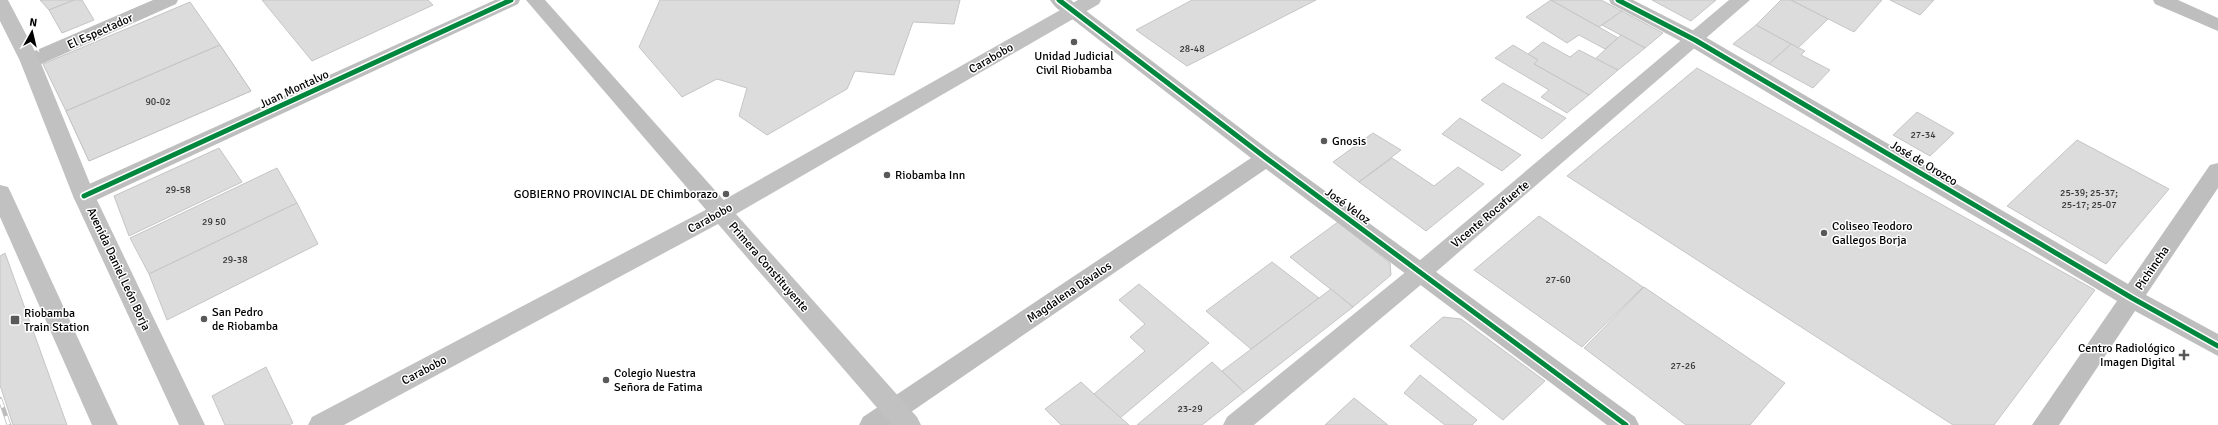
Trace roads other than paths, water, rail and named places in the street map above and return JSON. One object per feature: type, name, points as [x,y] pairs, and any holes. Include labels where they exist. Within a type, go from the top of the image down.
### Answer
[{"type":"main road","name":"Carabobo","points":[[321,425],[721,212],[1067,5],[1092,0]]},
{"type":"main road","name":"Vicente Rocafuerte","points":[[1236,425],[1421,272],[1741,0]]},
{"type":"main road","name":"Avenida Daniel León Borja","points":[[0,2],[30,61],[84,196],[192,425]]},
{"type":"main road","points":[[0,193],[105,425]]},
{"type":"main road","name":"Primera Constituyente","points":[[721,212],[901,417]]},
{"type":"street","name":"El Espectador","points":[[30,61],[169,0]]},
{"type":"street","name":"Juan Montalvo","points":[[84,196],[511,0]]},
{"type":"street","name":"Primera Constituyente","points":[[535,0],[721,212]]},
{"type":"street","name":"José de Orozco","points":[[1618,0],[1695,40],[2132,298],[2218,346]]},
{"type":"street","points":[[2162,0],[2218,25]]},
{"type":"street","name":"José Veloz","points":[[1067,5],[1266,158],[1626,425]]},
{"type":"street","name":"Magdalena Dávalos","points":[[872,425],[901,417],[1266,158]]},
{"type":"street","name":"Pichincha","points":[[2045,425],[2218,171]]},
{"type":"railway","points":[[0,399],[9,425]]},
{"type":"place","name":"Unidad Judicial Civil Riobamba","points":[[1074,42]]},
{"type":"place","name":"Gnosis","points":[[1324,141]]},
{"type":"place","name":"Riobamba Inn","points":[[887,175]]},
{"type":"place","name":"GOBIERNO PROVINCIAL DE Chimborazo","points":[[726,194]]},
{"type":"place","name":"Coliseo Teodoro Gallegos Borja","points":[[1824,233]]},
{"type":"place","name":"San Pedro de Riobamba","points":[[204,319]]},
{"type":"place","name":"Riobamba Train Station","points":[[15,320]]},
{"type":"place","name":"Centro Radiológico Imagen Digital","points":[[2184,355]]},
{"type":"place","name":"Colegio Nuestra Señora de Fatima","points":[[606,380]]}]
